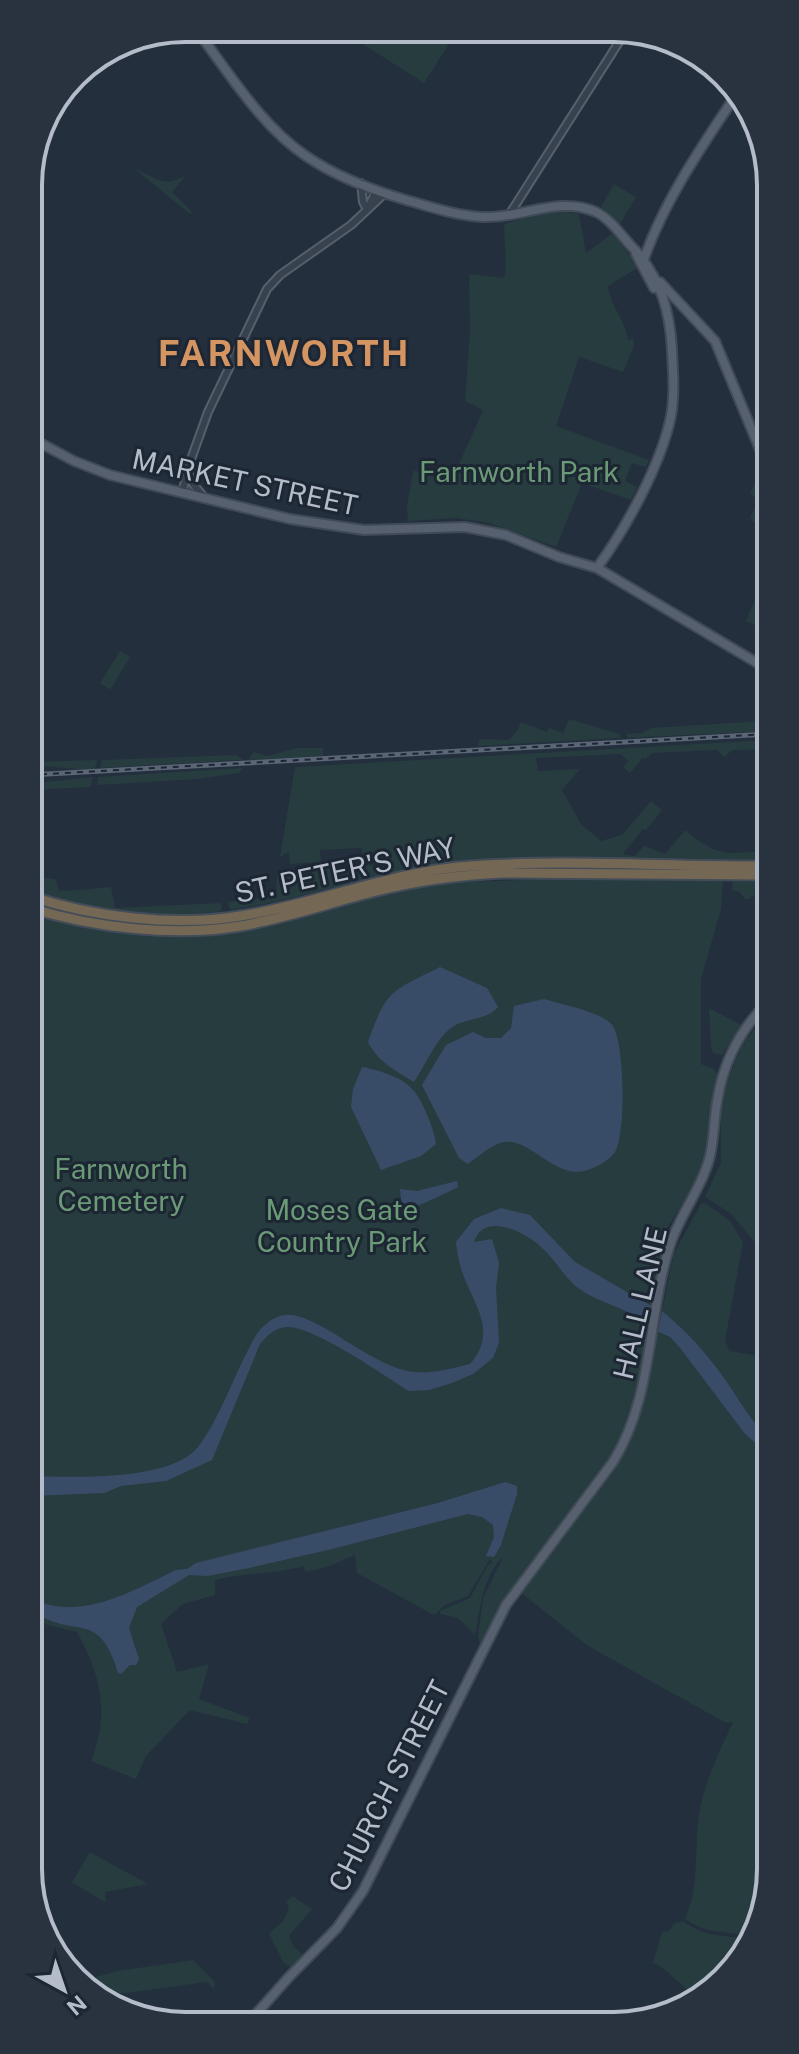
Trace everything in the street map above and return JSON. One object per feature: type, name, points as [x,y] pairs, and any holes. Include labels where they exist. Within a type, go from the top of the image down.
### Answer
[{"type":"highway","name":"ST. PETER'S WAY","points":[[243,921],[409,874],[470,866],[757,866]]},
{"type":"highway","name":"ST. PETER'S WAY","points":[[42,911],[103,924],[176,930],[243,921],[380,890],[465,875],[757,875]]},
{"type":"highway","name":"ST. PETER'S WAY","points":[[42,899],[102,914],[219,924]]},
{"type":"main road","points":[[206,42],[254,104],[288,142],[308,157],[381,192],[465,215],[509,215],[557,206],[593,211],[604,217],[644,259],[654,275],[669,315],[674,381],[670,418],[630,517],[597,568]]},
{"type":"main road","points":[[644,259],[651,237],[731,103]]},
{"type":"main road","points":[[635,251],[651,237]]},
{"type":"main road","points":[[635,251],[639,263],[666,305]]},
{"type":"main road","points":[[654,275],[715,341],[757,442]]},
{"type":"main road","name":"MARKET STREET","points":[[42,443],[98,471],[290,519],[364,530],[445,527],[485,530],[597,568],[757,663]]},
{"type":"main road","name":"HALL LANE","points":[[516,1589],[619,1452],[630,1429],[641,1397],[670,1246],[707,1165],[719,1089],[728,1062],[742,1033],[757,1015]]},
{"type":"main road","name":"CHURCH STREET","points":[[258,2012],[337,1928],[363,1891],[496,1621],[516,1589]]},
{"type":"street","points":[[509,215],[619,42]]},
{"type":"street","points":[[361,183],[367,209]]},
{"type":"street","points":[[182,493],[208,412],[267,289],[280,275],[351,225],[381,192]]},
{"type":"street","points":[[520,197],[522,212]]},
{"type":"street","points":[[189,465],[191,481],[204,497]]},
{"type":"green space","points":[[360,42],[450,42],[424,83]]},
{"type":"green space","points":[[135,169],[166,182],[187,174],[172,192],[192,212],[190,214]]},
{"type":"green space","points":[[614,184],[636,197],[620,224],[601,207]]},
{"type":"green space","name":"Farnworth Park","points":[[551,210],[579,214],[586,253],[613,233],[639,267],[608,286],[628,340],[633,339],[634,346],[623,372],[579,357],[556,426],[649,460],[646,467],[632,463],[625,481],[637,487],[631,500],[582,483],[556,547],[489,523],[456,518],[408,521],[407,506],[413,471],[455,473],[483,410],[465,401],[470,331],[469,274],[504,278],[504,224]]},
{"type":"green space","points":[[757,478],[757,498],[750,494]]},
{"type":"green space","points":[[757,503],[757,524],[750,518]]},
{"type":"green space","points":[[757,595],[757,626],[746,621]]},
{"type":"green space","points":[[120,651],[130,657],[110,690],[100,683]]},
{"type":"green space","points":[[569,719],[620,734],[621,738],[478,746],[482,739],[509,740],[521,722],[547,732],[549,728],[563,733]]},
{"type":"green space","points":[[757,722],[757,732],[627,738],[627,734],[642,733],[651,728]]},
{"type":"green space","points":[[757,741],[757,749],[732,750],[725,757],[716,750],[652,753],[630,773],[623,767],[628,761],[621,754],[536,758],[538,771],[580,769],[562,790],[581,824],[601,841],[622,835],[651,801],[662,810],[623,854],[634,856],[644,846],[665,854],[685,830],[715,850],[757,852],[757,860],[521,860],[460,863],[386,874],[230,910],[228,902],[276,896],[277,872],[372,865],[375,868],[387,867],[386,858],[363,859],[362,848],[320,850],[321,862],[290,864],[289,852],[280,857],[295,767]]},
{"type":"green space","points":[[297,748],[323,748],[323,756],[248,760],[254,752],[268,756]]},
{"type":"green space","points":[[236,755],[243,760],[100,768],[102,760]]},
{"type":"green space","points":[[97,760],[95,769],[42,766],[42,762]]},
{"type":"green space","points":[[243,768],[239,773],[198,779],[97,785],[98,777]]},
{"type":"green space","points":[[93,777],[90,787],[42,789],[42,782]]},
{"type":"green space","name":"Moses Gate Country Park","points":[[535,877],[723,880],[721,909],[701,979],[701,1064],[714,1069],[717,1074],[708,1140],[691,1188],[653,1248],[663,1256],[648,1329],[670,1337],[745,1434],[757,1445],[757,1878],[749,1915],[740,1935],[708,1930],[685,1919],[695,1881],[701,1803],[733,1722],[726,1723],[588,1646],[520,1592],[535,1571],[530,1565],[496,1614],[480,1644],[478,1636],[483,1598],[503,1557],[486,1584],[475,1635],[458,1618],[440,1614],[440,1611],[470,1598],[492,1562],[490,1559],[468,1596],[445,1605],[434,1615],[357,1573],[355,1555],[306,1572],[303,1566],[215,1580],[215,1595],[183,1604],[161,1624],[177,1672],[209,1664],[199,1699],[250,1718],[247,1724],[190,1710],[146,1756],[136,1779],[91,1761],[97,1744],[101,1711],[92,1664],[77,1632],[42,1624],[42,916],[90,928],[130,933],[175,936],[220,934],[267,926],[431,883]],"holes":[[[136,1608],[129,1628],[138,1655],[127,1669],[118,1672],[107,1644],[82,1628]]]},
{"type":"green space","points":[[42,878],[55,879],[59,890],[111,887],[115,908],[221,903],[222,911],[149,914],[78,905],[42,897]]},
{"type":"green space","points":[[733,880],[757,880],[757,894],[749,899],[732,891]]},
{"type":"green space","points":[[709,1008],[741,1025],[722,1055],[713,1053],[711,1046]]},
{"type":"green space","points":[[757,1025],[757,1245],[730,1213],[705,1197],[721,1163],[724,1093],[742,1046]]},
{"type":"green space","points":[[705,1203],[730,1221],[743,1242],[725,1341],[730,1351],[757,1356],[757,1424],[705,1353],[662,1311],[674,1253],[701,1204]]},
{"type":"green space","points":[[90,1852],[148,1884],[105,1892],[106,1903],[72,1882]]},
{"type":"green space","points":[[293,1896],[312,1909],[289,1936],[293,1946],[304,1956],[290,1967],[283,1962],[269,1933],[283,1921],[289,1909],[286,1902]]},
{"type":"green space","points":[[683,1921],[706,1933],[739,1938],[722,1963],[688,1991],[653,1963],[662,1932],[669,1931],[674,1924]]},
{"type":"green space","points":[[193,1960],[215,1982],[214,1989],[207,1982],[117,1994],[104,1987],[104,1975]]},
{"type":"water","points":[[440,967],[487,988],[498,1007],[488,1015],[457,1025],[446,1033],[414,1082],[382,1061],[368,1042],[386,1001],[401,987]]},
{"type":"water","points":[[544,999],[599,1016],[612,1025],[622,1067],[621,1127],[615,1152],[597,1166],[573,1172],[524,1146],[505,1142],[468,1164],[459,1158],[422,1085],[446,1045],[473,1032],[486,1038],[501,1038],[511,1028],[514,1006]]},
{"type":"water","points":[[362,1067],[397,1078],[414,1091],[428,1117],[436,1144],[421,1156],[381,1170],[351,1107],[353,1089]]},
{"type":"water","points":[[457,1181],[458,1187],[402,1210],[400,1189],[417,1191]]},
{"type":"water","points":[[501,1208],[530,1215],[575,1262],[653,1307],[649,1326],[578,1288],[534,1241],[505,1227],[486,1228],[474,1242],[492,1239],[499,1263],[496,1288],[499,1343],[493,1358],[473,1374],[429,1390],[409,1391],[330,1342],[297,1328],[282,1328],[271,1333],[260,1344],[212,1460],[166,1481],[121,1486],[104,1493],[42,1496],[42,1476],[143,1472],[184,1458],[198,1447],[206,1435],[258,1332],[280,1316],[297,1316],[311,1321],[398,1368],[428,1372],[470,1364],[479,1352],[483,1328],[461,1268],[456,1242],[474,1219]]},
{"type":"water","points":[[662,1311],[705,1353],[757,1424],[757,1445],[745,1434],[680,1348],[670,1337],[658,1332]]},
{"type":"water","points":[[505,1482],[517,1486],[501,1545],[494,1557],[486,1556],[494,1537],[493,1525],[482,1517],[468,1514],[249,1568],[208,1576],[189,1575],[137,1607],[129,1628],[139,1659],[136,1665],[130,1665],[121,1674],[111,1653],[93,1632],[42,1617],[42,1602],[68,1607],[86,1606],[123,1595],[196,1563],[438,1503]]},
{"type":"railway","points":[[42,774],[757,735]]},
{"type":"district","name":"FARNWORTH","points":[[284,353]]},
{"type":"park label","name":"Farnworth Cemetery","points":[[121,1185]]}]
